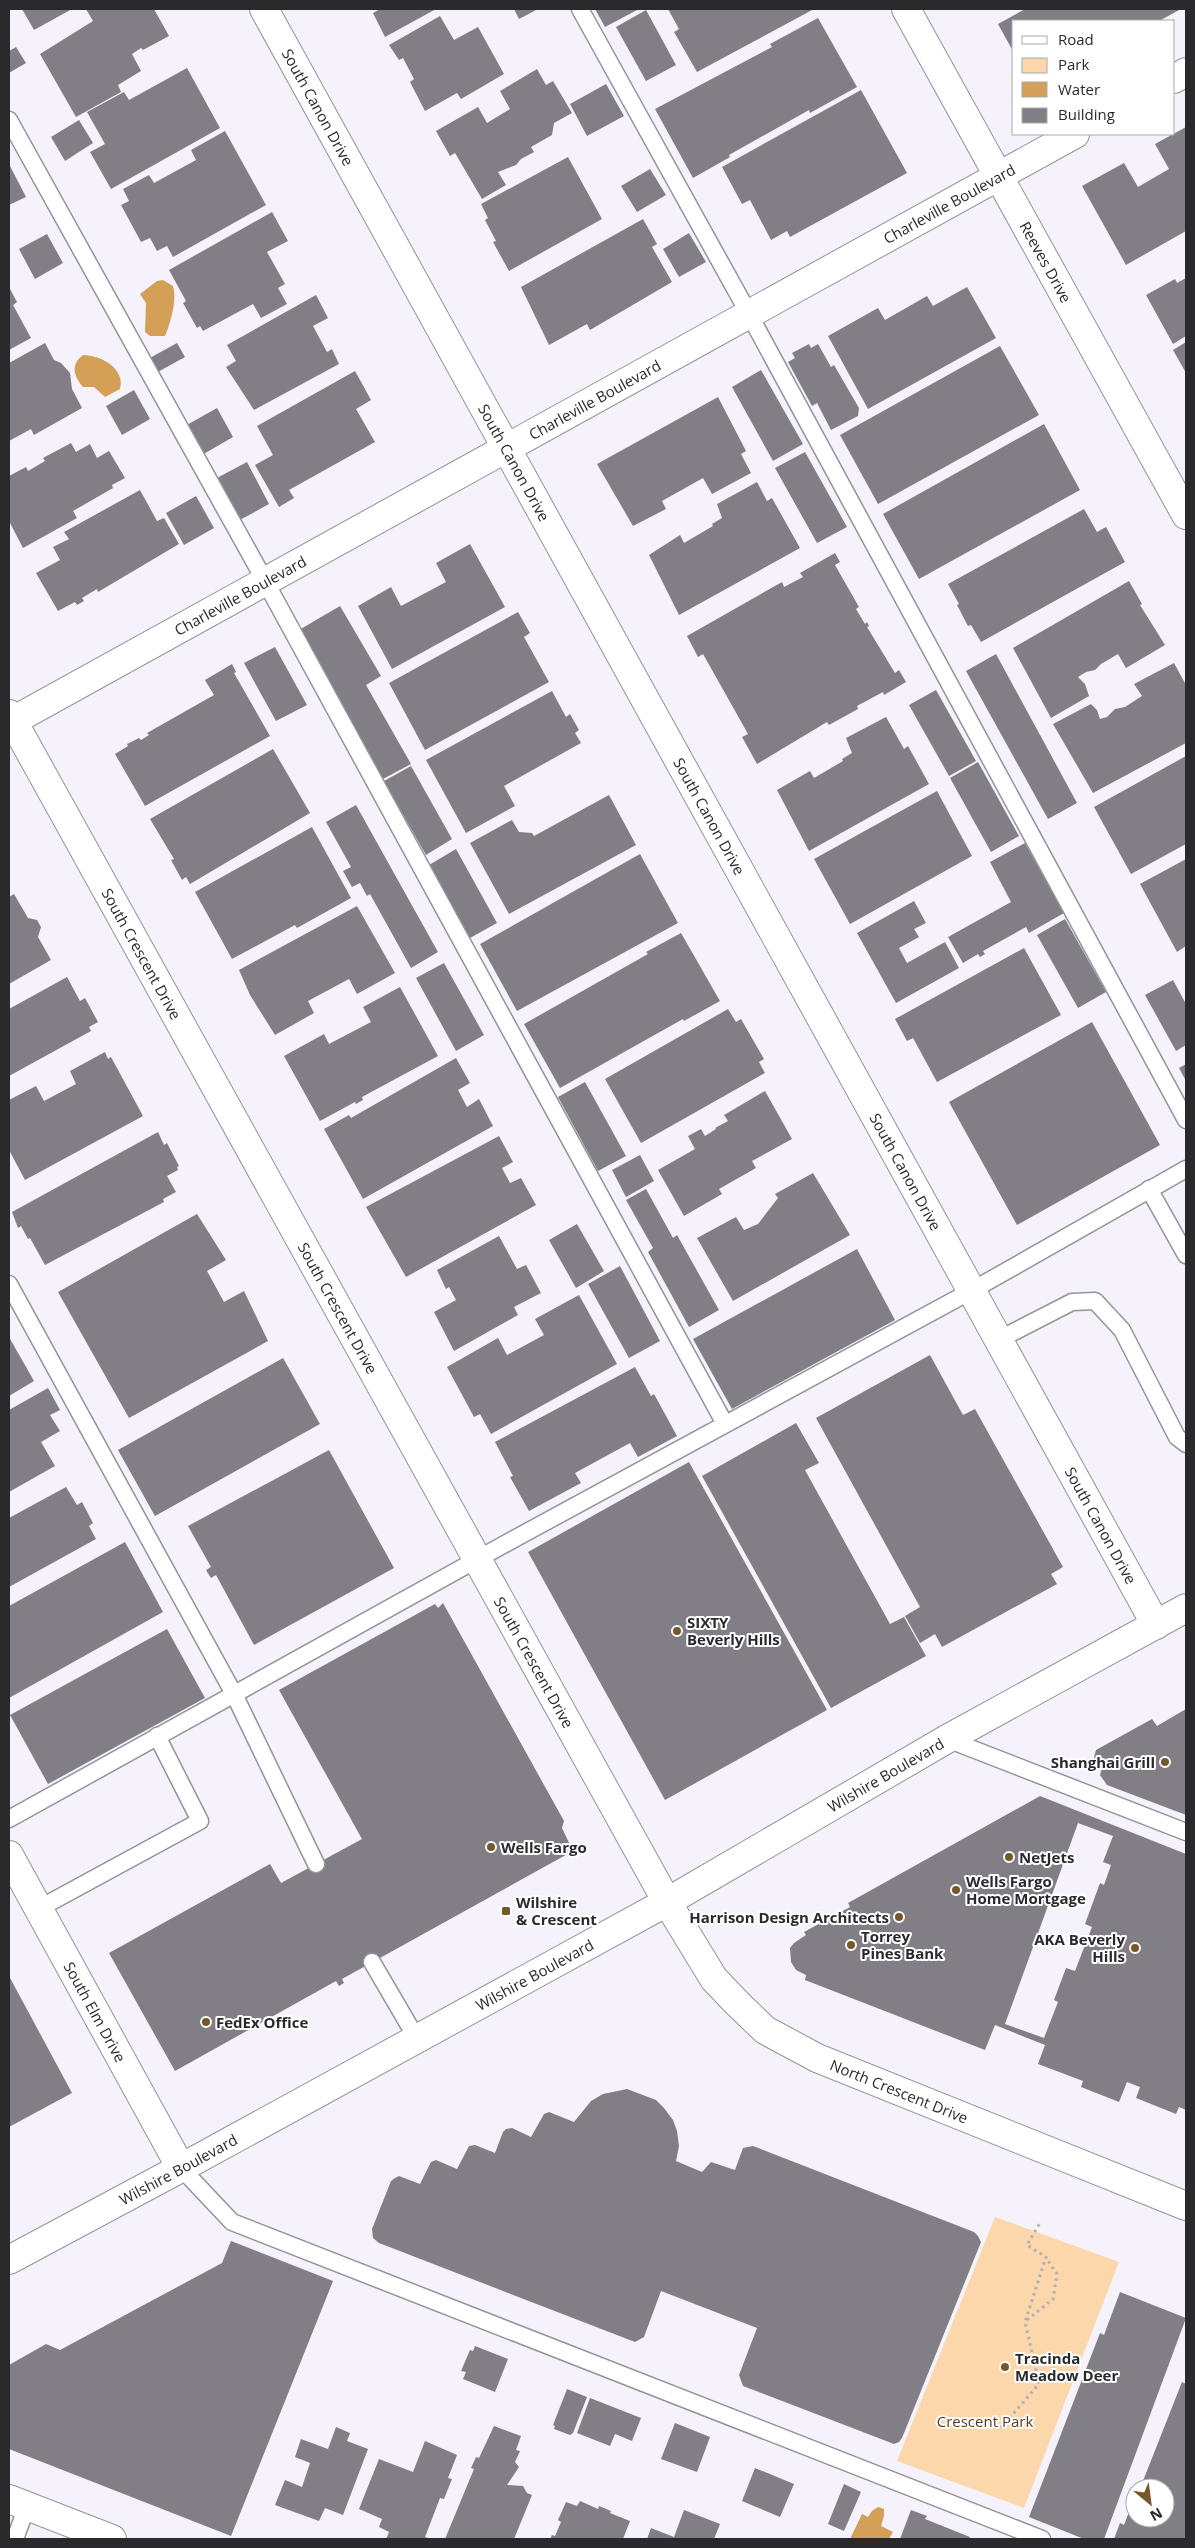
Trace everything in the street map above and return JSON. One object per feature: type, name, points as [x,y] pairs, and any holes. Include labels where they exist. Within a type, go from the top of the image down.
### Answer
[{"type":"street","name":"South Canon Drive","points":[[264,9],[971,1290],[1119,1563],[1156,1625]]},
{"type":"street","name":"Reeves Drive","points":[[906,9],[1186,515]]},
{"type":"street","points":[[1175,78],[1186,72]]},
{"type":"street","name":"Charleville Boulevard","points":[[10,719],[265,581],[1073,135]]},
{"type":"street","name":"South Crescent Drive","points":[[10,719],[667,1902]]},
{"type":"street","name":"Wilshire Boulevard","points":[[9,2260],[182,2168],[667,1902],[947,1739],[1186,1608]]},
{"type":"street","name":"South Elm Drive","points":[[9,1855],[182,2168]]},
{"type":"street","name":"North Crescent Drive","points":[[667,1902],[714,1979],[765,2030],[817,2058],[1186,2206]]},
{"type":"street","points":[[18,2502],[112,2539]]},
{"type":"lane","points":[[580,9],[749,314],[1186,1120]]},
{"type":"lane","points":[[9,120],[265,581],[725,1424]]},
{"type":"lane","points":[[9,1819],[476,1560],[971,1290],[1186,1169]]},
{"type":"lane","points":[[1149,1190],[1186,1256]]},
{"type":"lane","points":[[9,1284],[234,1694],[316,1864]]},
{"type":"lane","points":[[998,1340],[1072,1302],[1095,1301],[1122,1330],[1177,1437],[1186,1444]]},
{"type":"lane","points":[[38,1909],[200,1820],[157,1736]]},
{"type":"lane","points":[[947,1739],[1186,1832]]},
{"type":"lane","points":[[372,1962],[417,2039]]},
{"type":"lane","points":[[182,2168],[232,2222],[1042,2539]]},
{"type":"lane","points":[[15,2539],[18,2502]]},
{"type":"path","points":[[1025,2322],[1053,2299],[1057,2274],[1046,2257],[1027,2244],[1040,2223]]},
{"type":"path","points":[[1001,2428],[1039,2384],[1025,2322],[1046,2257]]},
{"type":"green space","name":"Crescent Park","points":[[995,2217],[1119,2262],[1024,2508],[897,2461]]},
{"type":"water","points":[[163,280],[173,286],[174,304],[171,318],[165,336],[150,336],[145,332],[146,303],[140,294],[157,281]]},
{"type":"water","points":[[83,355],[104,360],[116,369],[121,382],[120,389],[105,397],[94,387],[83,387],[77,379],[75,367]]},
{"type":"water","points":[[878,2507],[884,2509],[881,2526],[893,2532],[889,2539],[850,2539],[862,2514],[868,2517]]},
{"type":"building","points":[[22,9],[72,9],[34,30]]},
{"type":"building","points":[[86,9],[154,9],[169,36],[132,54],[141,71],[118,85],[121,92],[76,117],[40,54],[93,21]]},
{"type":"building","points":[[380,9],[436,9],[385,37],[373,13]]},
{"type":"building","points":[[514,9],[538,9],[519,19]]},
{"type":"building","points":[[595,9],[639,9],[605,27]]},
{"type":"building","points":[[668,9],[814,9],[697,72],[674,32],[679,29]]},
{"type":"building","points":[[1025,9],[1181,9],[1161,20],[1012,20],[1012,49],[998,24]]},
{"type":"building","points":[[646,10],[676,65],[646,81],[616,27]]},
{"type":"building","points":[[440,16],[454,40],[478,27],[504,74],[461,99],[457,93],[425,111],[410,82],[414,79],[403,58],[399,60],[389,45]]},
{"type":"building","points":[[818,18],[857,87],[810,113],[809,110],[729,155],[730,157],[693,178],[655,109],[772,47],[770,44]]},
{"type":"building","points":[[16,47],[26,63],[9,73],[9,51]]},
{"type":"building","points":[[187,68],[220,128],[111,189],[90,152],[105,144],[87,112],[124,92],[129,100]]},
{"type":"building","points":[[537,69],[546,85],[553,81],[572,113],[554,123],[552,135],[531,147],[534,152],[521,159],[516,165],[498,172],[506,185],[482,199],[455,153],[450,156],[436,131],[478,107],[487,123],[510,109],[500,91]]},
{"type":"building","points":[[606,84],[624,116],[587,136],[570,104]]},
{"type":"building","points":[[861,90],[907,173],[790,237],[787,231],[771,240],[750,200],[742,204],[722,167]]},
{"type":"building","points":[[79,120],[93,143],[65,161],[51,137]]},
{"type":"building","points":[[1186,127],[1186,231],[1126,265],[1082,186],[1124,163],[1138,187],[1169,169],[1155,144],[1175,135],[1175,133]]},
{"type":"building","points":[[225,131],[266,205],[173,257],[167,246],[157,251],[150,238],[141,242],[121,205],[129,201],[123,189],[149,175],[154,183],[196,160],[191,150]]},
{"type":"building","points":[[568,157],[602,219],[509,271],[493,242],[496,241],[485,220],[488,218],[481,204]]},
{"type":"building","points":[[9,164],[26,197],[9,205]]},
{"type":"building","points":[[650,169],[666,195],[637,212],[621,186]]},
{"type":"building","points":[[272,212],[288,241],[267,252],[285,284],[278,288],[287,304],[261,318],[253,304],[203,331],[200,326],[197,328],[183,303],[186,301],[169,270]]},
{"type":"building","points":[[643,219],[657,244],[652,247],[672,282],[590,330],[587,324],[549,345],[521,287]]},
{"type":"building","points":[[689,233],[706,262],[679,277],[663,249]]},
{"type":"building","points":[[47,234],[63,263],[35,279],[19,249]]},
{"type":"building","points":[[1186,278],[1186,336],[1173,344],[1146,295],[1175,279],[1177,283]]},
{"type":"building","points":[[9,287],[17,302],[13,305],[31,338],[9,350]]},
{"type":"building","points":[[967,287],[996,338],[868,409],[828,336],[878,308],[885,320],[927,296],[933,306]]},
{"type":"building","points":[[316,295],[328,318],[313,326],[327,352],[332,349],[339,364],[254,410],[226,367],[236,361],[227,345]]},
{"type":"building","points":[[1186,342],[1186,373],[1173,350]]},
{"type":"building","points":[[45,343],[54,360],[61,363],[70,373],[72,389],[82,408],[34,435],[31,429],[9,441],[9,363]]},
{"type":"building","points":[[177,343],[185,357],[156,373],[148,359]]},
{"type":"building","points":[[809,344],[811,348],[818,344],[831,367],[834,365],[859,408],[858,416],[831,430],[817,403],[812,406],[788,362],[795,358],[792,353]]},
{"type":"building","points":[[1000,346],[1039,415],[878,504],[840,435]]},
{"type":"building","points":[[761,370],[803,444],[773,461],[732,387]]},
{"type":"building","points":[[355,371],[371,400],[356,409],[375,442],[289,490],[294,498],[279,507],[255,465],[273,455],[257,426]]},
{"type":"building","points":[[134,390],[150,419],[122,435],[106,406]]},
{"type":"building","points":[[718,397],[746,451],[741,454],[751,473],[712,494],[703,478],[662,501],[666,509],[633,526],[597,464]]},
{"type":"building","points":[[217,408],[233,437],[202,455],[185,426]]},
{"type":"building","points":[[1044,424],[1080,490],[919,579],[883,514]]},
{"type":"building","points":[[71,443],[76,452],[90,444],[97,458],[109,451],[125,478],[112,485],[113,488],[73,511],[77,518],[23,548],[9,521],[9,476],[26,467],[28,471],[45,461],[43,458]]},
{"type":"building","points":[[805,452],[847,527],[817,543],[775,468]]},
{"type":"building","points":[[247,462],[269,504],[238,521],[215,479]]},
{"type":"building","points":[[757,482],[767,501],[772,498],[800,548],[679,615],[649,555],[680,535],[684,543],[713,526],[712,524],[722,518],[717,504]]},
{"type":"building","points":[[140,490],[157,521],[164,518],[179,544],[98,592],[97,589],[82,598],[84,601],[77,605],[75,602],[58,611],[36,573],[60,560],[53,547],[69,539],[64,532]]},
{"type":"building","points":[[196,496],[214,528],[184,545],[166,513]]},
{"type":"building","points":[[1084,509],[1097,532],[1106,527],[1125,562],[981,642],[971,625],[968,626],[948,584]]},
{"type":"building","points":[[470,544],[505,607],[392,669],[358,606],[391,587],[401,606],[446,582],[436,563]]},
{"type":"building","points":[[835,553],[840,562],[835,565],[859,607],[856,609],[865,624],[867,622],[869,626],[867,627],[895,673],[899,670],[906,682],[884,695],[883,692],[857,706],[858,709],[829,725],[827,722],[757,764],[742,737],[748,734],[703,654],[698,657],[687,636],[782,582],[784,587],[803,577],[800,573]]},
{"type":"building","points":[[1129,581],[1142,604],[1140,605],[1165,645],[1126,668],[1118,654],[1095,670],[1086,672],[1078,677],[1085,684],[1089,696],[1051,718],[1013,648]]},
{"type":"building","points":[[340,606],[381,676],[366,685],[411,764],[383,779],[299,630]]},
{"type":"building","points":[[518,612],[530,633],[524,637],[549,682],[425,750],[389,683]]},
{"type":"building","points":[[275,647],[307,705],[276,721],[244,663]]},
{"type":"building","points":[[996,654],[1077,803],[1048,819],[966,671]]},
{"type":"building","points":[[1174,663],[1186,685],[1186,743],[1093,793],[1053,724],[1091,704],[1097,710],[1100,719],[1107,717],[1115,709],[1125,707],[1142,696],[1134,684]]},
{"type":"building","points":[[232,664],[236,672],[234,673],[270,736],[145,806],[115,754],[128,746],[127,744],[139,738],[141,740],[149,735],[147,733],[214,695],[205,680]]},
{"type":"building","points":[[936,690],[976,761],[949,776],[909,705]]},
{"type":"building","points":[[552,691],[566,717],[570,714],[579,730],[575,733],[581,743],[504,786],[515,806],[466,833],[426,760]]},
{"type":"building","points":[[886,717],[904,749],[908,746],[929,784],[809,851],[777,790],[810,771],[814,778],[843,761],[842,759],[852,753],[846,738]]},
{"type":"building","points":[[273,749],[310,813],[190,884],[186,877],[182,880],[171,860],[174,859],[150,819]]},
{"type":"building","points":[[1186,756],[1186,844],[1131,874],[1094,807]]},
{"type":"building","points":[[978,762],[1019,836],[991,852],[950,778]]},
{"type":"building","points":[[411,766],[452,839],[426,855],[384,781]]},
{"type":"building","points":[[937,791],[972,856],[850,924],[814,859]]},
{"type":"building","points":[[609,795],[636,845],[509,914],[470,843],[512,820],[519,832],[532,833],[534,836]]},
{"type":"building","points":[[356,805],[438,952],[411,968],[370,894],[367,896],[360,883],[352,887],[343,871],[351,867],[326,822]]},
{"type":"building","points":[[312,827],[351,898],[297,928],[295,925],[232,959],[195,892]]},
{"type":"building","points":[[1025,843],[1064,913],[1029,933],[1026,927],[983,951],[985,954],[980,957],[978,954],[963,963],[948,937],[1011,902],[990,862]]},
{"type":"building","points":[[456,849],[497,923],[470,938],[429,865]]},
{"type":"building","points":[[640,854],[678,923],[517,1011],[480,944]]},
{"type":"building","points":[[1186,859],[1186,946],[1177,952],[1140,884]]},
{"type":"building","points":[[14,894],[28,918],[37,920],[41,927],[38,937],[51,960],[9,984],[9,897]]},
{"type":"building","points":[[914,901],[926,923],[914,929],[919,937],[899,948],[907,963],[945,942],[959,968],[896,1003],[857,933]]},
{"type":"building","points":[[357,906],[395,973],[357,994],[349,979],[308,1001],[314,1013],[275,1035],[250,995],[239,970]]},
{"type":"building","points":[[1065,919],[1106,992],[1078,1008],[1037,935]]},
{"type":"building","points":[[681,933],[720,1001],[684,1021],[683,1019],[560,1088],[524,1024],[648,954],[646,952]]},
{"type":"building","points":[[1024,948],[1061,1015],[937,1082],[913,1038],[907,1041],[895,1019]]},
{"type":"building","points":[[444,963],[484,1035],[456,1051],[416,978]]},
{"type":"building","points":[[67,977],[80,1001],[85,998],[98,1022],[89,1027],[91,1031],[9,1076],[9,1009]]},
{"type":"building","points":[[1173,980],[1186,1004],[1186,1045],[1176,1051],[1145,995]]},
{"type":"building","points":[[400,987],[438,1056],[362,1097],[363,1100],[356,1104],[355,1102],[320,1121],[284,1056],[324,1034],[329,1044],[371,1022],[363,1007]]},
{"type":"building","points":[[728,1009],[736,1022],[741,1019],[764,1059],[759,1062],[765,1073],[641,1143],[605,1079]]},
{"type":"building","points":[[1092,1022],[1160,1145],[1017,1225],[949,1102]]},
{"type":"building","points":[[105,1052],[108,1059],[111,1057],[143,1116],[25,1180],[9,1150],[9,1100],[36,1086],[44,1101],[76,1084],[70,1071]]},
{"type":"building","points":[[456,1058],[470,1083],[458,1090],[467,1107],[479,1099],[493,1126],[363,1199],[324,1129],[349,1115],[351,1118]]},
{"type":"building","points":[[1186,1064],[1186,1081],[1179,1068]]},
{"type":"building","points":[[585,1082],[626,1156],[598,1171],[558,1097]]},
{"type":"building","points":[[765,1091],[792,1139],[752,1161],[756,1168],[719,1189],[722,1194],[684,1216],[658,1170],[695,1149],[688,1136],[701,1129],[705,1136],[728,1121],[724,1115]]},
{"type":"building","points":[[158,1132],[164,1145],[167,1143],[179,1166],[177,1167],[178,1170],[167,1176],[176,1192],[163,1199],[164,1202],[45,1265],[30,1238],[28,1239],[21,1226],[18,1228],[12,1212]]},
{"type":"building","points":[[499,1136],[513,1162],[502,1168],[510,1183],[521,1178],[536,1205],[406,1277],[366,1207]]},
{"type":"building","points":[[640,1155],[654,1181],[626,1197],[612,1170]]},
{"type":"building","points":[[813,1173],[850,1235],[733,1301],[697,1238],[736,1217],[744,1230],[758,1224],[778,1198],[775,1194]]},
{"type":"building","points":[[646,1189],[673,1238],[677,1235],[719,1310],[689,1327],[648,1252],[653,1248],[626,1200]]},
{"type":"building","points":[[197,1214],[226,1260],[207,1271],[224,1302],[244,1291],[268,1341],[129,1418],[58,1292]]},
{"type":"building","points":[[577,1224],[604,1271],[576,1288],[549,1240]]},
{"type":"building","points":[[499,1236],[517,1269],[526,1265],[541,1293],[514,1307],[518,1315],[454,1351],[434,1312],[456,1300],[449,1287],[446,1289],[437,1270]]},
{"type":"building","points":[[857,1249],[895,1320],[732,1409],[693,1339]]},
{"type":"building","points":[[620,1266],[660,1341],[629,1358],[588,1284]]},
{"type":"building","points":[[579,1295],[617,1364],[491,1434],[480,1414],[474,1417],[447,1367],[498,1338],[507,1355],[544,1335],[535,1319]]},
{"type":"building","points":[[9,1337],[34,1381],[9,1396]]},
{"type":"building","points":[[930,1355],[963,1415],[975,1409],[1063,1567],[1051,1574],[1057,1584],[942,1647],[935,1634],[920,1643],[905,1616],[920,1607],[816,1418]]},
{"type":"building","points":[[283,1358],[320,1424],[155,1516],[118,1450]]},
{"type":"building","points":[[635,1367],[651,1396],[654,1394],[677,1436],[638,1457],[630,1443],[575,1473],[581,1483],[529,1511],[510,1477],[513,1476],[495,1442]]},
{"type":"building","points":[[48,1388],[60,1410],[50,1415],[60,1431],[41,1442],[55,1466],[9,1492],[9,1410]]},
{"type":"building","points":[[796,1423],[819,1463],[805,1470],[890,1624],[904,1617],[926,1656],[831,1708],[702,1476]]},
{"type":"building","points":[[329,1450],[394,1568],[254,1645],[216,1575],[211,1578],[206,1570],[211,1567],[188,1526]]},
{"type":"building","name":"SIXTY Beverly Hills","points":[[689,1462],[827,1710],[665,1800],[528,1552]]},
{"type":"building","points":[[66,1487],[77,1505],[82,1502],[93,1523],[89,1526],[96,1539],[9,1587],[9,1518]]},
{"type":"building","points":[[125,1542],[163,1612],[9,1698],[9,1606]]},
{"type":"building","points":[[443,1603],[564,1821],[562,1828],[573,1851],[342,1979],[344,1983],[339,1986],[336,1981],[175,2071],[109,1953],[270,1864],[281,1883],[362,1839],[279,1690],[435,1604],[438,1608]]},
{"type":"building","points":[[167,1629],[205,1698],[48,1784],[10,1715]]},
{"type":"building","points":[[1186,1709],[1186,1815],[1107,1785],[1100,1775],[1102,1768],[1093,1761],[1096,1750],[1152,1719],[1157,1726]]},
{"type":"building","points":[[1040,1796],[1186,1854],[1186,2110],[1179,2107],[1176,2114],[1136,2098],[1140,2087],[1127,2082],[1119,2102],[1081,2087],[1083,2081],[1038,2064],[1045,2045],[995,2025],[985,2050],[805,1980],[806,1975],[796,1970],[791,1962],[790,1948],[806,1935],[804,1932],[850,1907],[848,1903]],"holes":[[[1078,1823],[1113,1836],[1103,1862],[1111,1865],[1104,1885],[1100,1883],[1085,1924],[1092,1927],[1075,1971],[1066,1968],[1054,2000],[1058,2002],[1044,2038],[1005,2024]]]},
{"type":"building","points":[[9,1976],[72,2093],[9,2127]]},
{"type":"building","points":[[627,2089],[656,2100],[664,2108],[673,2120],[677,2131],[679,2146],[676,2161],[702,2172],[711,2162],[735,2170],[743,2148],[753,2146],[974,2232],[978,2236],[981,2242],[899,2442],[894,2444],[743,2386],[739,2375],[757,2328],[661,2291],[644,2337],[635,2342],[379,2243],[373,2238],[372,2229],[391,2181],[395,2178],[399,2176],[420,2184],[431,2162],[436,2160],[457,2169],[469,2146],[475,2145],[495,2153],[506,2129],[512,2128],[531,2137],[544,2114],[549,2112],[574,2122],[591,2101],[603,2094]]},
{"type":"building","points":[[231,2241],[333,2281],[231,2536],[9,2449],[9,2365],[46,2344],[60,2350],[222,2263]]},
{"type":"building","points":[[1120,2292],[1186,2318],[1127,2478],[1125,2478],[1104,2539],[1084,2539],[1029,2517],[1100,2333],[1104,2335]]},
{"type":"building","points":[[475,2346],[508,2359],[495,2392],[463,2379],[466,2372],[461,2371],[470,2350],[473,2351]]},
{"type":"building","points":[[1182,2382],[1186,2384],[1186,2539],[1114,2539],[1120,2523],[1124,2525],[1125,2522],[1125,2528],[1175,2528],[1175,2478],[1144,2478]]},
{"type":"building","points":[[567,2389],[587,2397],[573,2433],[570,2435],[554,2429],[555,2426],[553,2425]]},
{"type":"building","points":[[590,2398],[641,2418],[632,2441],[615,2434],[610,2446],[577,2433]]},
{"type":"building","points":[[675,2423],[710,2437],[697,2472],[661,2459]]},
{"type":"building","points":[[494,2426],[521,2436],[516,2450],[520,2451],[515,2462],[519,2467],[507,2485],[523,2486],[527,2493],[532,2495],[514,2539],[445,2539],[474,2469],[471,2468],[476,2457],[479,2458]]},
{"type":"building","points":[[336,2427],[350,2433],[347,2441],[368,2449],[343,2515],[325,2508],[319,2521],[275,2505],[285,2480],[302,2487],[310,2463],[295,2457],[301,2439],[328,2449]]},
{"type":"building","points":[[425,2441],[457,2455],[448,2478],[452,2479],[444,2499],[440,2498],[425,2537],[431,2539],[386,2539],[389,2532],[379,2527],[382,2519],[359,2509],[379,2459],[413,2472]]},
{"type":"building","points":[[755,2468],[794,2484],[780,2517],[742,2501]]},
{"type":"building","points":[[844,2484],[861,2492],[844,2531],[828,2524]]},
{"type":"building","points":[[580,2501],[598,2509],[599,2506],[611,2511],[610,2513],[630,2521],[623,2539],[550,2539],[552,2535],[555,2536],[561,2522],[558,2520],[566,2502],[577,2506]]},
{"type":"building","points":[[684,2510],[720,2524],[714,2539],[647,2539],[651,2528],[674,2537]]},
{"type":"building","points":[[911,2510],[927,2516],[925,2519],[970,2537],[969,2539],[900,2539]]},
{"type":"place","name":"SIXTY Beverly Hills","points":[[677,1631]]},
{"type":"place","name":"Shanghai Grill","points":[[1165,1762]]},
{"type":"place","name":"Wells Fargo","points":[[491,1847]]},
{"type":"place","name":"NetJets","points":[[1009,1857]]},
{"type":"place","name":"Wells Fargo Home Mortgage","points":[[956,1890]]},
{"type":"place","name":"Wilshire & Crescent","points":[[506,1911]]},
{"type":"place","name":"Harrison Design Architects","points":[[899,1917]]},
{"type":"place","name":"Torrey Pines Bank","points":[[851,1945]]},
{"type":"place","name":"AKA Beverly Hills","points":[[1135,1948]]},
{"type":"place","name":"FedEx Office","points":[[206,2022]]},
{"type":"place","name":"Tracinda Meadow Deer","points":[[1005,2367]]}]
